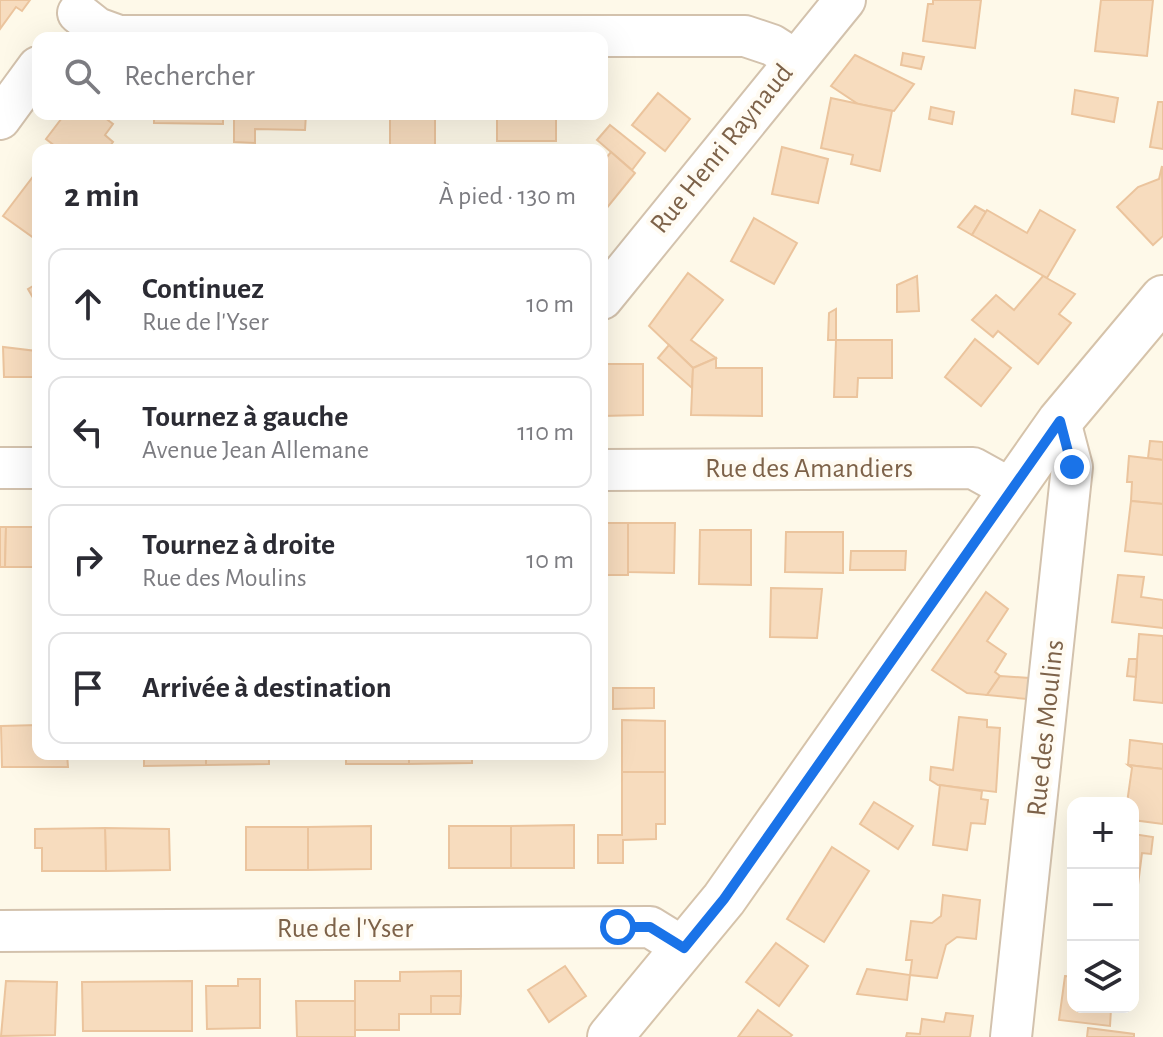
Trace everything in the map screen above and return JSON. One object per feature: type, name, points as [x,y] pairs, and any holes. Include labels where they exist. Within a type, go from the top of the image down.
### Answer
[{"type":"main road","points":[[610,1037],[724,899],[1060,421],[1163,298]]},
{"type":"street","name":"Rue Henri Raynaud","points":[[608,292],[845,0]]},
{"type":"street","points":[[75,17],[108,32]]},
{"type":"street","points":[[608,36],[745,36],[772,45],[794,59]]},
{"type":"street","points":[[0,119],[32,75]]},
{"type":"street","name":"Rue des Moulins","points":[[1011,1037],[1072,467],[1060,421]]},
{"type":"street","points":[[0,468],[32,468]]},
{"type":"street","name":"Rue des Amandiers","points":[[608,470],[973,468],[1011,489]]},
{"type":"street","name":"Rue de l'Yser","points":[[0,931],[650,927],[684,948]]},
{"type":"building","points":[[0,0],[30,0],[22,11],[16,7],[0,29]]},
{"type":"building","points":[[933,0],[981,0],[975,48],[923,41],[928,4],[933,4]]},
{"type":"building","points":[[1101,0],[1153,0],[1147,56],[1095,51]]},
{"type":"building","points":[[903,53],[924,57],[921,69],[901,65]]},
{"type":"building","points":[[855,55],[914,84],[894,111],[858,104],[831,86]]},
{"type":"building","points":[[1075,90],[1118,98],[1114,122],[1072,114]]},
{"type":"building","points":[[658,93],[690,119],[665,151],[632,125]]},
{"type":"building","points":[[831,98],[892,111],[880,171],[851,164],[853,155],[821,148]]},
{"type":"building","points":[[1158,102],[1163,102],[1163,149],[1150,147]]},
{"type":"building","points":[[931,107],[954,112],[952,124],[929,119]]},
{"type":"building","points":[[60,120],[108,120],[113,124],[105,135],[112,144],[52,144],[46,139]]},
{"type":"building","points":[[154,120],[223,120],[223,124],[154,123]]},
{"type":"building","points":[[234,120],[306,120],[305,130],[255,129],[255,143],[234,142]]},
{"type":"building","points":[[390,120],[435,120],[435,144],[390,144]]},
{"type":"building","points":[[497,120],[556,120],[556,141],[497,141]]},
{"type":"building","points":[[610,125],[645,153],[632,170],[608,149],[608,144],[597,140]]},
{"type":"building","points":[[782,147],[828,159],[818,203],[772,194]]},
{"type":"building","points":[[611,152],[635,173],[608,207],[608,156]]},
{"type":"building","points":[[1162,166],[1163,236],[1153,245],[1117,207],[1138,187],[1159,179]]},
{"type":"building","points":[[32,178],[32,237],[3,216]]},
{"type":"building","points":[[975,206],[986,212],[972,235],[958,227]]},
{"type":"building","points":[[987,210],[1027,233],[1040,210],[1075,230],[1047,278],[972,235]]},
{"type":"building","points":[[754,218],[797,243],[774,284],[731,261]]},
{"type":"building","points":[[688,273],[723,300],[691,340],[716,358],[693,368],[649,326]]},
{"type":"building","points":[[917,276],[919,311],[897,312],[897,285]]},
{"type":"building","points":[[1043,276],[1075,294],[1059,314],[1071,323],[1038,364],[998,331],[993,337],[972,320],[996,295],[1014,310]]},
{"type":"building","points":[[836,309],[836,340],[828,340],[829,313]]},
{"type":"building","points":[[975,339],[1011,368],[981,406],[945,377]]},
{"type":"building","points":[[836,340],[892,340],[892,378],[858,378],[857,397],[834,397]]},
{"type":"building","points":[[669,345],[693,368],[692,388],[658,358]]},
{"type":"building","points":[[3,347],[32,350],[32,377],[4,377]]},
{"type":"building","points":[[716,358],[716,368],[762,368],[762,416],[691,415],[693,368]]},
{"type":"building","points":[[608,364],[643,364],[643,415],[608,416]]},
{"type":"building","points":[[1150,441],[1163,442],[1163,460],[1148,458]]},
{"type":"building","points":[[1129,456],[1163,460],[1163,504],[1131,501],[1132,482],[1127,482]]},
{"type":"building","points":[[1131,501],[1163,504],[1163,555],[1125,551]]},
{"type":"building","points":[[608,523],[628,523],[628,575],[608,575]]},
{"type":"building","points":[[628,523],[675,523],[674,573],[628,572]]},
{"type":"building","points":[[0,527],[6,527],[5,567],[0,567]]},
{"type":"building","points":[[6,527],[32,527],[32,567],[5,567]]},
{"type":"building","points":[[700,530],[751,530],[751,585],[699,584]]},
{"type":"building","points":[[786,532],[843,532],[843,573],[785,572]]},
{"type":"building","points":[[851,551],[906,551],[905,570],[850,570]]},
{"type":"building","points":[[1118,575],[1144,577],[1141,597],[1163,600],[1163,628],[1112,622]]},
{"type":"building","points":[[771,588],[822,589],[817,638],[770,637]]},
{"type":"building","points":[[986,592],[1008,609],[987,641],[1006,654],[995,672],[1000,676],[987,695],[967,693],[932,670]]},
{"type":"building","points":[[1139,634],[1163,636],[1163,703],[1134,700]]},
{"type":"building","points":[[1129,659],[1137,659],[1136,677],[1127,676]]},
{"type":"building","points":[[1000,676],[1029,678],[1027,699],[987,695]]},
{"type":"building","points":[[613,688],[654,688],[654,708],[613,709]]},
{"type":"building","points":[[959,717],[987,720],[987,727],[1000,728],[996,792],[938,785],[930,780],[931,767],[953,770]]},
{"type":"building","points":[[622,720],[665,721],[665,772],[622,772]]},
{"type":"building","points":[[32,725],[32,760],[67,760],[68,767],[2,767],[1,726]]},
{"type":"building","points":[[1130,740],[1163,744],[1163,769],[1128,765]]},
{"type":"building","points":[[144,760],[206,760],[206,765],[144,766]]},
{"type":"building","points":[[206,760],[269,760],[269,764],[206,765]]},
{"type":"building","points":[[346,760],[409,760],[409,764],[346,764]]},
{"type":"building","points":[[409,760],[472,760],[472,763],[409,764]]},
{"type":"building","points":[[1128,765],[1163,769],[1163,824],[1139,821],[1139,797],[1128,797],[1132,768]]},
{"type":"building","points":[[622,772],[665,772],[665,824],[656,824],[656,839],[623,840],[623,863],[598,863],[598,835],[622,835]]},
{"type":"building","points":[[940,785],[982,791],[981,799],[988,800],[985,824],[971,823],[967,850],[933,845]]},
{"type":"building","points":[[874,802],[913,826],[898,849],[860,824]]},
{"type":"building","points":[[574,825],[574,868],[511,868],[511,826]]},
{"type":"building","points":[[371,826],[371,869],[308,870],[308,827]]},
{"type":"building","points":[[449,826],[511,826],[511,868],[449,868]]},
{"type":"building","points":[[246,827],[308,827],[308,870],[246,870]]},
{"type":"building","points":[[105,828],[169,829],[170,870],[106,871]]},
{"type":"building","points":[[105,828],[106,871],[42,871],[42,848],[35,848],[35,829]]},
{"type":"building","points":[[1139,835],[1153,837],[1151,854],[1142,853],[1139,877]]},
{"type":"building","points":[[832,847],[869,871],[824,942],[787,919]]},
{"type":"building","points":[[943,895],[980,900],[976,939],[957,937],[946,945],[937,978],[910,975],[912,960],[906,960],[911,921],[932,923],[941,916]]},
{"type":"building","points":[[776,943],[808,966],[779,1006],[746,982]]},
{"type":"building","points":[[565,966],[586,996],[549,1022],[528,990]]},
{"type":"building","points":[[867,969],[910,975],[907,1000],[857,994]]},
{"type":"building","points":[[461,971],[461,996],[431,996],[431,1014],[399,1014],[399,1030],[355,1030],[355,981],[400,981],[400,972]]},
{"type":"building","points":[[1065,976],[1067,1013],[1111,1013],[1110,1026],[1059,1020]]},
{"type":"building","points":[[238,979],[260,979],[260,1028],[207,1029],[206,986],[238,986]]},
{"type":"building","points":[[6,981],[57,982],[55,1035],[1,1036]]},
{"type":"building","points":[[192,981],[192,1031],[83,1031],[82,982]]},
{"type":"building","points":[[431,996],[461,996],[460,1014],[431,1014]]},
{"type":"building","points":[[296,1001],[355,1001],[355,1037],[297,1037]]},
{"type":"building","points":[[758,1010],[792,1035],[738,1037]]},
{"type":"building","points":[[946,1013],[973,1016],[970,1037],[906,1037],[907,1033],[920,1034],[922,1019],[944,1022]]},
{"type":"building","points":[[1088,1028],[1134,1034],[1134,1037],[1087,1037]]},
{"type":"route","points":[[618,927],[650,927],[684,948],[724,899],[1060,421],[1072,467]]}]
